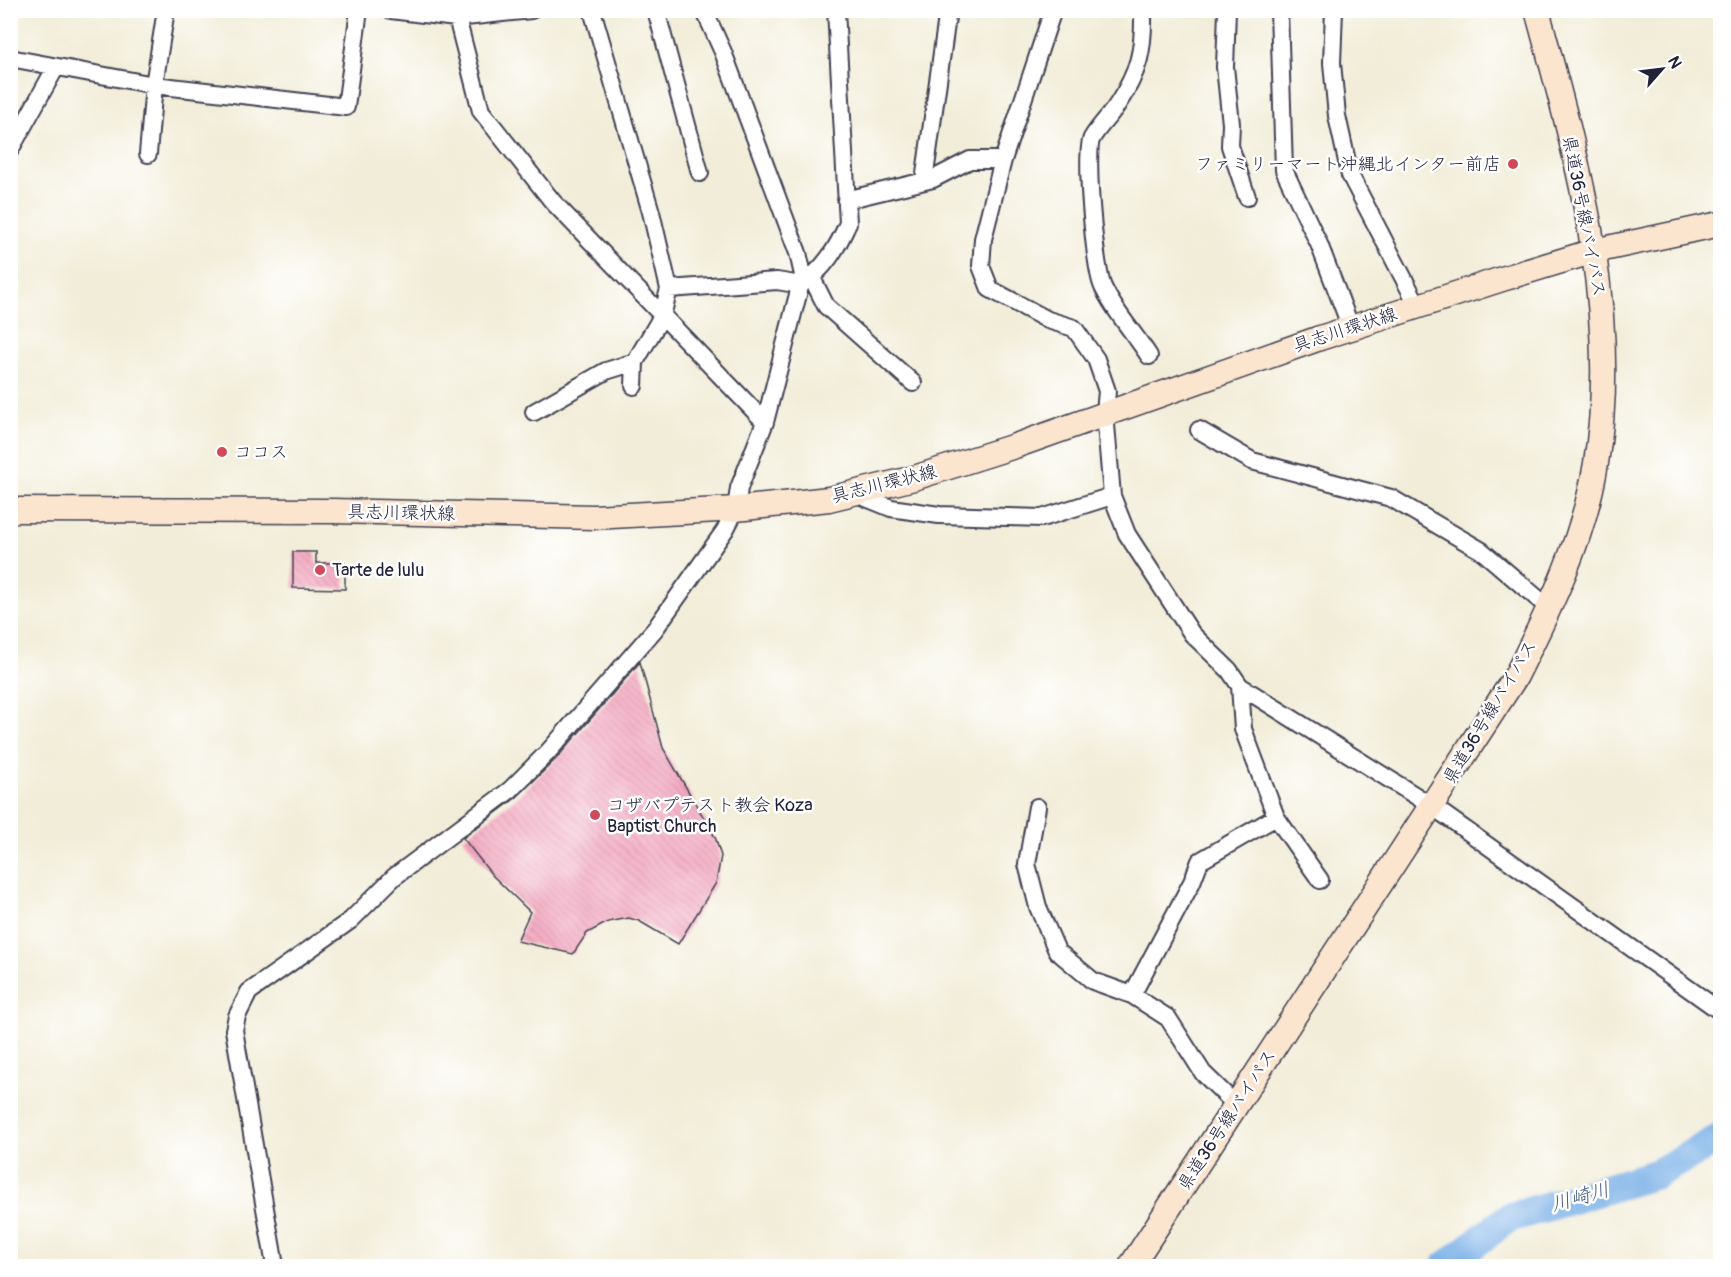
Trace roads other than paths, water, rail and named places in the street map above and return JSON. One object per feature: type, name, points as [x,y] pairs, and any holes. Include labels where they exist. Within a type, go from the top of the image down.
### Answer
[{"type":"main road","name":"県道36号線バイパス","points":[[1131,1266],[1516,676],[1550,609],[1575,546],[1596,463],[1603,369],[1602,309],[1594,251],[1558,87],[1537,10]]},
{"type":"main road","name":"具志川環状線","points":[[10,510],[332,511],[594,517],[736,509],[829,499],[914,478],[1004,450],[1351,328],[1594,251],[1720,224]]},
{"type":"street","points":[[148,154],[154,85],[166,10]]},
{"type":"street","points":[[10,58],[154,85],[346,108],[359,10]]},
{"type":"street","points":[[391,10],[455,14],[531,10]]},
{"type":"street","points":[[592,10],[651,212],[669,289],[662,316],[635,362],[634,386]]},
{"type":"street","points":[[656,10],[700,173]]},
{"type":"street","points":[[704,10],[723,52],[798,253],[806,281],[826,306],[913,383]]},
{"type":"street","points":[[275,1266],[234,1030],[245,998],[268,978],[351,920],[394,878],[510,790],[548,752],[654,629],[725,530],[736,509],[739,488],[765,422],[806,281],[837,250],[848,223],[836,10]]},
{"type":"street","points":[[924,181],[948,10]]},
{"type":"street","points":[[1053,10],[1003,160],[983,239],[981,266],[990,289],[1010,302],[1048,320],[1074,328],[1096,359],[1107,392],[1105,413],[1112,495],[1127,534],[1192,634],[1229,670],[1240,686],[1432,806],[1720,1011]]},
{"type":"street","points":[[1143,10],[1144,44],[1137,69],[1117,106],[1090,140],[1090,171],[1095,248],[1103,287],[1149,356]]},
{"type":"street","points":[[1227,10],[1226,67],[1232,124],[1230,146],[1247,198]]},
{"type":"street","points":[[1279,10],[1284,170],[1319,243],[1351,328]]},
{"type":"street","points":[[1334,10],[1332,63],[1337,116],[1350,176],[1418,306]]},
{"type":"street","points":[[455,14],[481,111],[553,202],[765,422]]},
{"type":"street","points":[[10,150],[56,67]]},
{"type":"street","points":[[846,200],[924,181],[970,159],[1003,160]]},
{"type":"street","points":[[669,289],[806,281]]},
{"type":"street","points":[[534,412],[606,371],[635,362]]},
{"type":"street","points":[[1199,430],[1252,461],[1391,498],[1482,551],[1550,609]]},
{"type":"street","points":[[854,493],[891,508],[939,514],[1042,518],[1112,495]]},
{"type":"street","points":[[1240,686],[1243,729],[1276,817],[1320,880]]},
{"type":"street","points":[[1037,807],[1027,864],[1038,907],[1057,951],[1093,981],[1132,996],[1168,1018],[1203,1073],[1236,1105]]},
{"type":"street","points":[[1132,996],[1192,882],[1200,861],[1276,817]]},
{"type":"waterway","name":"川崎川","points":[[1446,1266],[1508,1218],[1656,1174],[1720,1138]]},
{"type":"place","name":"ファミリーマート沖縄北インター前店","points":[[1513,164]]},
{"type":"place","name":"ココス","points":[[222,452]]},
{"type":"place","name":"Tarte de lulu","points":[[320,570]]},
{"type":"place","name":"コザバプテスト教会 Koza Baptist Church","points":[[595,815]]}]
